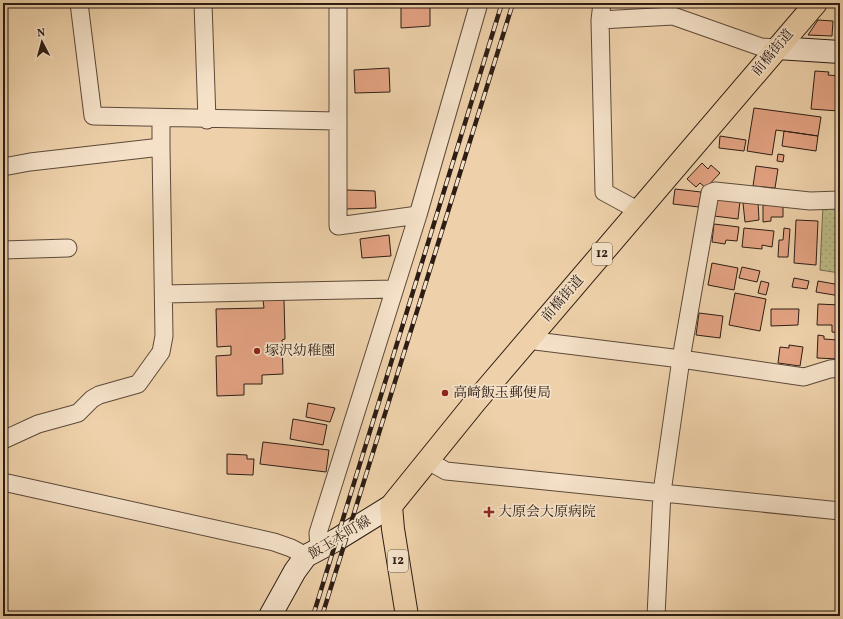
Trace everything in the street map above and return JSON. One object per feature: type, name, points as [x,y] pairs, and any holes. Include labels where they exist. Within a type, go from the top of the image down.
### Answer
[{"type":"main road","name":"前橋街道","points":[[391,506],[527,340],[816,3]]},
{"type":"main road","points":[[777,48],[840,52]]},
{"type":"main road","name":"飯玉本町線","points":[[270,616],[295,571],[313,552],[336,540],[391,506]]},
{"type":"main road","name":"12","points":[[391,506],[393,530],[407,616]]},
{"type":"street","points":[[79,3],[94,116],[208,120],[337,121]]},
{"type":"street","points":[[203,3],[208,120]]},
{"type":"street","points":[[338,3],[338,226],[418,215]]},
{"type":"street","points":[[3,482],[313,552],[418,215],[479,3]]},
{"type":"street","points":[[602,3],[600,20],[604,192],[639,211]]},
{"type":"street","points":[[600,20],[673,16],[761,46],[777,48]]},
{"type":"street","points":[[3,440],[38,424],[78,414],[92,399],[99,395],[138,384],[161,352],[164,336],[164,294],[161,118]]},
{"type":"street","points":[[3,167],[161,147]]},
{"type":"street","points":[[656,616],[662,492],[681,359],[710,193],[715,191],[810,200],[840,200]]},
{"type":"street","points":[[3,250],[68,248]]},
{"type":"street","points":[[164,294],[394,289]]},
{"type":"street","points":[[527,340],[681,359],[804,377],[830,369],[840,368]]},
{"type":"street","points":[[428,460],[446,471],[840,511]]},
{"type":"shaded area","points":[[823,204],[840,205],[840,273],[820,270]]},
{"type":"building","points":[[401,3],[430,3],[430,26],[401,28]]},
{"type":"building","points":[[818,20],[833,21],[832,36],[808,35]]},
{"type":"building","points":[[836,25],[840,25],[840,35],[836,35]]},
{"type":"building","points":[[389,68],[390,92],[355,93],[354,70]]},
{"type":"building","points":[[815,71],[829,72],[828,75],[840,76],[838,111],[811,109]]},
{"type":"building","points":[[754,108],[821,117],[818,136],[776,130],[772,155],[747,151]]},
{"type":"building","points":[[784,131],[818,136],[816,151],[782,146]]},
{"type":"building","points":[[720,136],[746,140],[744,151],[719,148]]},
{"type":"building","points":[[778,154],[784,155],[783,162],[777,161]]},
{"type":"building","points":[[702,163],[708,169],[711,165],[720,173],[706,188],[700,183],[696,187],[687,179]]},
{"type":"building","points":[[756,166],[778,169],[775,188],[753,186]]},
{"type":"building","points":[[675,189],[701,192],[699,207],[673,204]]},
{"type":"building","points":[[346,190],[375,191],[376,208],[346,209]]},
{"type":"building","points":[[717,197],[740,201],[738,219],[714,216]]},
{"type":"building","points":[[758,202],[759,220],[745,222],[743,203]]},
{"type":"building","points":[[783,204],[783,217],[771,217],[771,221],[763,222],[763,205]]},
{"type":"building","points":[[796,220],[818,221],[816,265],[794,263]]},
{"type":"building","points":[[714,224],[739,227],[737,241],[726,240],[725,244],[712,242]]},
{"type":"building","points":[[744,228],[774,231],[772,247],[762,245],[762,249],[742,247]]},
{"type":"building","points":[[784,228],[790,229],[788,257],[778,257],[779,240],[783,240]]},
{"type":"building","points":[[389,235],[391,256],[362,258],[360,239]]},
{"type":"building","points":[[712,263],[738,268],[734,290],[708,285]]},
{"type":"building","points":[[742,267],[760,271],[757,282],[739,278]]},
{"type":"building","points":[[794,278],[809,281],[807,289],[792,287]]},
{"type":"building","points":[[761,281],[769,283],[766,295],[758,293]]},
{"type":"building","points":[[818,281],[840,285],[840,296],[816,292]]},
{"type":"building","points":[[735,293],[766,299],[760,331],[729,325]]},
{"type":"building","name":"塚沢幼稚園","points":[[263,300],[284,300],[285,339],[282,340],[283,374],[262,375],[262,384],[244,384],[244,395],[217,396],[216,356],[231,355],[231,346],[217,347],[216,309],[264,308]]},
{"type":"building","points":[[818,304],[840,305],[840,333],[832,332],[832,325],[817,325]]},
{"type":"building","points":[[771,309],[799,309],[798,325],[771,326]]},
{"type":"building","points":[[699,313],[723,316],[720,338],[696,335]]},
{"type":"building","points":[[818,335],[824,336],[824,339],[838,340],[838,359],[817,358]]},
{"type":"building","points":[[789,345],[803,347],[800,366],[778,363],[780,347],[789,348]]},
{"type":"building","points":[[308,403],[335,408],[330,422],[306,417]]},
{"type":"building","points":[[293,419],[327,425],[323,445],[290,439]]},
{"type":"building","points":[[263,442],[329,450],[326,472],[260,464]]},
{"type":"building","points":[[227,454],[247,455],[247,459],[254,459],[253,475],[227,474]]},
{"type":"railway","points":[[313,616],[502,3]]},
{"type":"railway","points":[[322,616],[513,3]]},
{"type":"place","name":"塚沢幼稚園","points":[[257,351]]},
{"type":"place","name":"高崎飯玉郵便局","points":[[445,393]]},
{"type":"place","name":"大原会大原病院","points":[[489,512]]}]
